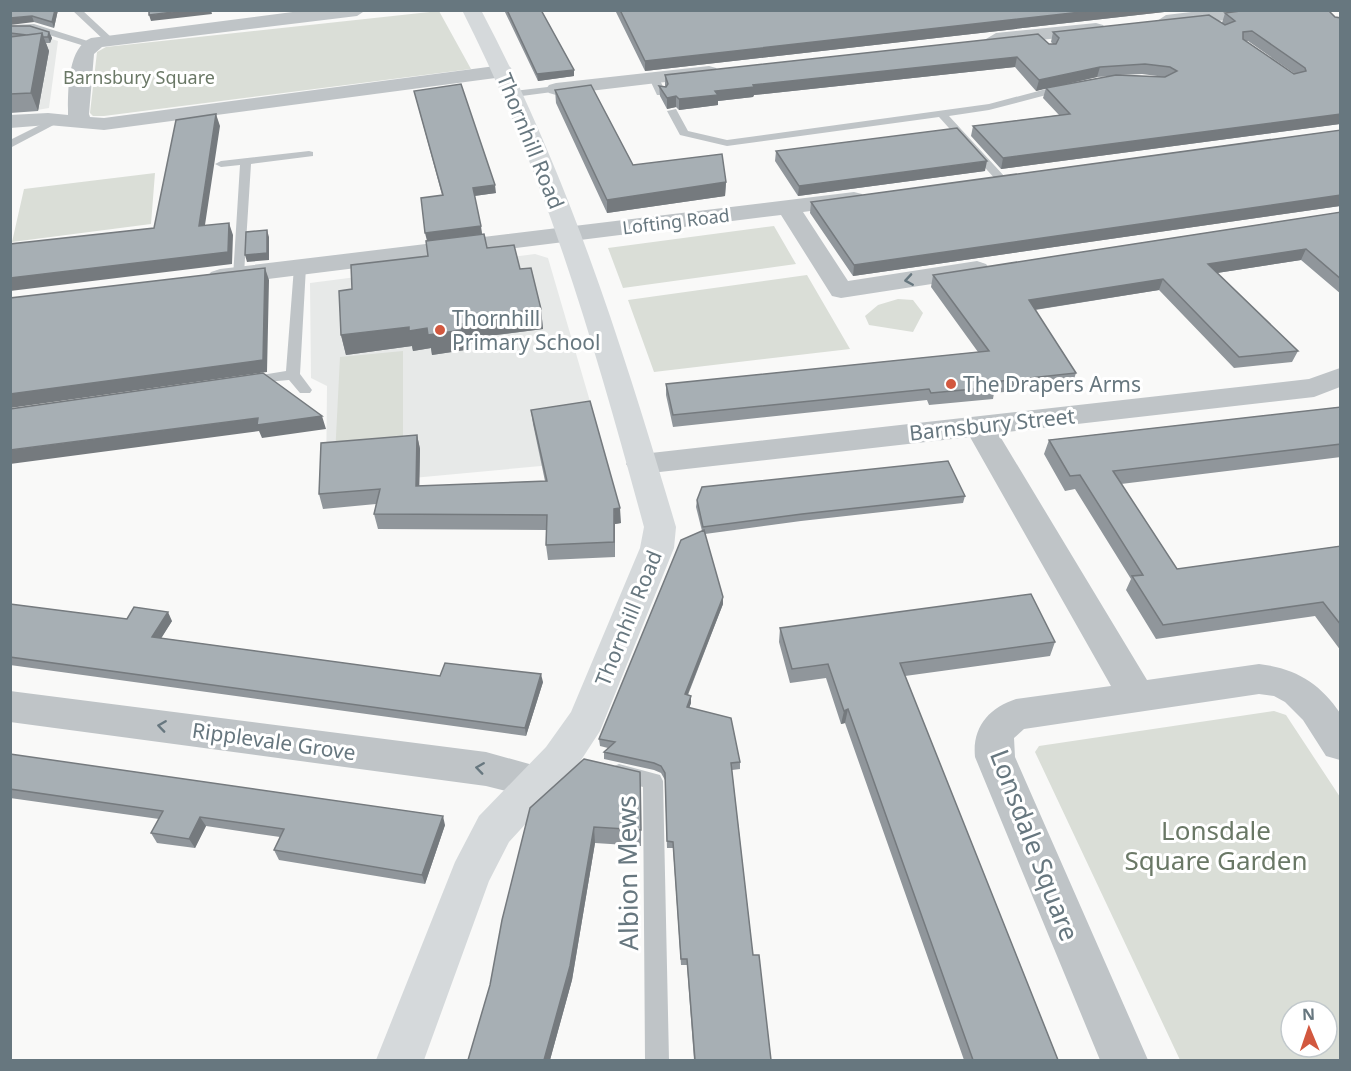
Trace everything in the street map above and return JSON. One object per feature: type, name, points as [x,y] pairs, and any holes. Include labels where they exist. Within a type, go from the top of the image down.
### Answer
[{"type":"street","points":[[83,123],[78,114],[84,53],[99,42],[357,10]]},
{"type":"street","name":"Thornhill Road","points":[[400,1060],[470,876],[494,829],[569,768],[657,548],[660,527],[569,234],[534,138],[471,10]]},
{"type":"street","points":[[1142,24],[1261,10]]},
{"type":"street","points":[[975,42],[1039,39],[1118,26]]},
{"type":"street","points":[[555,89],[657,85],[725,70]]},
{"type":"street","points":[[10,122],[60,119],[104,124],[503,71]]},
{"type":"street","points":[[970,183],[1025,175]]},
{"type":"street","name":"Lofting Road","points":[[196,279],[870,196]]},
{"type":"street","points":[[788,207],[841,290],[1006,265]]},
{"type":"street","name":"Barnsbury Street","points":[[642,464],[1314,388],[1341,377]]},
{"type":"street","points":[[978,425],[1137,698]]},
{"type":"street","name":"Lonsdale Square","points":[[1124,1060],[995,758],[992,743],[1000,724],[1016,715],[1259,680],[1276,680],[1298,689],[1312,703],[1341,744]]},
{"type":"street","name":"Ripplevale Grove","points":[[10,706],[486,769],[569,768]]},
{"type":"lane","points":[[76,10],[99,42]]},
{"type":"lane","points":[[10,28],[34,27],[99,42]]},
{"type":"lane","points":[[672,111],[684,133],[727,143],[943,115],[1018,101],[1077,84]]},
{"type":"lane","points":[[514,94],[555,89]]},
{"type":"lane","points":[[943,115],[1002,179]]},
{"type":"lane","points":[[10,145],[60,119]]},
{"type":"lane","points":[[221,164],[309,154]]},
{"type":"lane","points":[[238,274],[246,161]]},
{"type":"lane","points":[[300,267],[293,375],[306,390]]},
{"type":"lane","points":[[234,384],[293,375]]},
{"type":"lane","name":"Albion Mews","points":[[569,768],[653,781],[657,1060]]},
{"type":"shaded area","points":[[24,30],[58,41],[49,108],[37,110]]},
{"type":"shaded area","name":"Thornhill Primary School","points":[[535,254],[548,258],[594,415],[591,416],[602,457],[541,466],[326,486],[327,386],[311,378],[310,283]]},
{"type":"green space","name":"Barnsbury Square","points":[[439,11],[471,69],[104,116],[93,116],[90,113],[97,52],[106,47]]},
{"type":"green space","points":[[155,173],[151,224],[12,242],[24,189]]},
{"type":"green space","points":[[774,226],[796,264],[623,288],[608,248]]},
{"type":"green space","points":[[807,275],[850,349],[654,372],[628,300]]},
{"type":"green space","points":[[898,299],[913,300],[923,313],[913,332],[869,325],[865,316],[878,305]]},
{"type":"green space","points":[[403,351],[403,448],[335,456],[340,357]]},
{"type":"green space","name":"Lonsdale Square Garden","points":[[1274,711],[1286,715],[1340,797],[1340,1060],[1180,1060],[1035,752],[1039,746]]},
{"type":"building","points":[[10,10],[55,10],[52,22],[32,16],[10,18]]},
{"type":"building","points":[[149,10],[189,10],[149,15]]},
{"type":"building","points":[[507,10],[541,10],[574,70],[537,74]]},
{"type":"building","points":[[620,10],[1099,10],[645,61]]},
{"type":"building","points":[[1248,10],[1328,10],[1335,17],[1341,18],[1341,114],[1003,158],[973,126],[1070,114],[1046,88],[1116,75],[1165,77],[1177,71],[1170,67],[1145,64],[1100,67],[1039,80],[1017,57],[753,85],[754,87],[715,91],[718,95],[679,99],[676,96],[667,98],[659,86],[666,87],[668,84],[665,75],[1038,34],[1049,44],[1056,44],[1059,38],[1053,32],[1209,15],[1225,25],[1235,21],[1225,13]],"holes":[[[1252,31],[1305,68],[1306,71],[1294,74],[1243,39],[1243,32]]]},
{"type":"building","points":[[10,26],[30,26],[49,32],[48,37],[43,37],[42,33],[27,35],[10,33]]},
{"type":"building","points":[[42,33],[31,93],[10,94],[10,37]]},
{"type":"building","points":[[461,84],[495,185],[473,188],[481,226],[425,233],[421,198],[443,195],[414,91]]},
{"type":"building","points":[[591,85],[633,165],[722,154],[726,182],[607,200],[555,90]]},
{"type":"building","points":[[216,114],[199,226],[229,223],[228,252],[10,278],[10,244],[154,228],[176,120]]},
{"type":"building","points":[[957,128],[987,161],[799,186],[776,151]]},
{"type":"building","points":[[1341,130],[1341,195],[854,265],[811,202]]},
{"type":"building","points":[[1341,212],[1341,279],[1306,249],[1208,264],[1298,351],[1239,357],[1163,279],[1029,300],[1076,373],[992,382],[995,387],[931,393],[929,389],[673,415],[666,384],[989,351],[933,275]]},
{"type":"building","points":[[267,230],[267,253],[245,255],[246,232]]},
{"type":"building","points":[[484,234],[487,248],[514,245],[520,269],[531,268],[541,309],[477,317],[478,322],[461,324],[462,330],[428,335],[427,328],[409,331],[409,327],[341,335],[339,291],[352,289],[351,265],[428,256],[426,241]]},
{"type":"building","points":[[265,268],[263,360],[10,394],[10,298]]},
{"type":"building","points":[[263,373],[322,416],[257,425],[258,418],[10,450],[10,409]]},
{"type":"building","points":[[590,401],[620,508],[614,509],[614,542],[546,545],[547,515],[374,514],[380,489],[319,494],[321,443],[417,435],[416,486],[547,481],[531,410]]},
{"type":"building","points":[[1341,407],[1341,444],[1113,471],[1177,569],[1341,546],[1341,625],[1323,602],[1163,625],[1132,576],[1143,575],[1080,475],[1070,476],[1049,440]]},
{"type":"building","points":[[948,461],[965,496],[703,527],[697,500],[702,487]]},
{"type":"building","points":[[704,530],[723,597],[685,694],[691,696],[687,707],[731,718],[740,762],[731,763],[753,955],[759,955],[771,1060],[695,1060],[687,959],[681,959],[673,842],[667,841],[665,773],[661,766],[654,763],[604,752],[615,742],[599,739],[681,540]]},
{"type":"building","points":[[1031,594],[1055,642],[900,663],[1058,1060],[973,1060],[848,709],[844,711],[828,664],[792,669],[780,628]]},
{"type":"building","points":[[10,604],[127,619],[134,607],[168,612],[152,637],[440,676],[445,663],[541,674],[525,728],[10,657]]},
{"type":"building","points":[[10,754],[443,816],[422,875],[274,850],[284,829],[200,817],[189,839],[151,833],[163,811],[10,789]]},
{"type":"building","points":[[584,759],[640,772],[641,830],[594,827],[570,966],[544,1060],[468,1060],[490,985],[502,920],[530,808]]},
{"type":"place","name":"Thornhill Primary School","points":[[440,330]]},
{"type":"place","name":"The Drapers Arms","points":[[951,384]]}]
